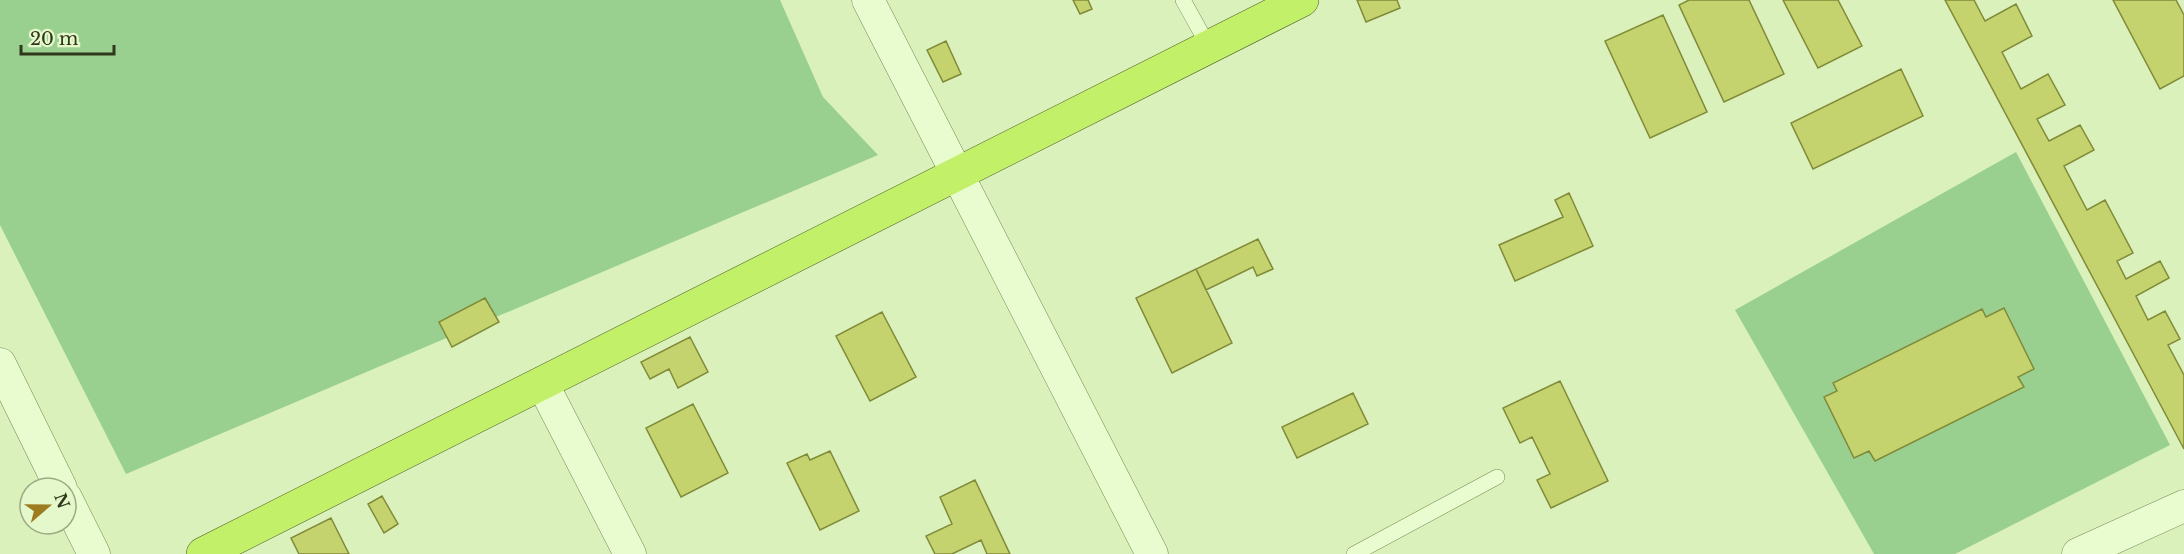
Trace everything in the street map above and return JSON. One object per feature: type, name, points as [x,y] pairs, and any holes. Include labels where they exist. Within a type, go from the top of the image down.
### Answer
[{"type":"highway","points":[[203,554],[1302,0]]},
{"type":"street","points":[[868,0],[1152,554]]},
{"type":"street","points":[[0,364],[55,476]]},
{"type":"street","points":[[542,383],[630,554]]},
{"type":"street","points":[[2078,554],[2184,506]]},
{"type":"street","points":[[78,522],[94,554]]},
{"type":"lane","points":[[1183,0],[1209,47]]},
{"type":"lane","points":[[1354,554],[1497,477]]},
{"type":"green space","points":[[0,0],[780,0],[823,97],[878,155],[126,474],[0,225]]},
{"type":"green space","points":[[2016,152],[2170,445],[1955,554],[1874,554],[1735,310]]},
{"type":"building","points":[[1073,0],[1088,0],[1092,9],[1080,14]]},
{"type":"building","points":[[1357,0],[1397,0],[1400,8],[1366,22]]},
{"type":"building","points":[[1689,0],[1749,0],[1784,74],[1724,102],[1679,5]]},
{"type":"building","points":[[1783,0],[1838,0],[1862,46],[1818,68]]},
{"type":"building","points":[[1945,0],[1974,0],[1985,21],[2016,4],[2032,36],[2002,52],[2021,89],[2048,74],[2065,105],[2037,119],[2049,141],[2080,125],[2094,150],[2064,166],[2087,210],[2105,200],[2133,253],[2117,261],[2126,279],[2160,261],[2169,278],[2136,296],[2148,320],[2165,311],[2180,339],[2168,345],[2184,375],[2184,449]]},
{"type":"building","points":[[2113,0],[2176,0],[2184,15],[2184,76],[2160,89]]},
{"type":"building","points":[[1663,15],[1707,112],[1650,138],[1605,41]]},
{"type":"building","points":[[946,41],[961,74],[943,82],[927,50]]},
{"type":"building","points":[[1901,69],[1923,116],[1813,169],[1791,123]]},
{"type":"building","points":[[1569,193],[1593,246],[1515,281],[1499,245],[1563,217],[1555,200]]},
{"type":"building","points":[[1258,239],[1273,269],[1257,276],[1253,267],[1206,290],[1196,269]]},
{"type":"building","points":[[1196,269],[1232,343],[1172,373],[1136,298]]},
{"type":"building","points":[[485,298],[499,322],[452,347],[439,322]]},
{"type":"building","points":[[2004,308],[2034,369],[2018,377],[2024,387],[1875,461],[1869,451],[1854,458],[1824,397],[1837,391],[1833,383],[1982,309],[1986,317]]},
{"type":"building","points":[[882,312],[916,377],[870,401],[836,336]]},
{"type":"building","points":[[690,337],[708,372],[678,388],[669,369],[650,379],[641,362]]},
{"type":"building","points":[[1560,381],[1608,481],[1551,508],[1537,480],[1550,474],[1532,437],[1520,443],[1503,408]]},
{"type":"building","points":[[1353,393],[1368,424],[1297,458],[1282,427]]},
{"type":"building","points":[[693,404],[728,473],[681,497],[646,428]]},
{"type":"building","points":[[830,451],[859,511],[820,530],[787,463],[807,454],[810,460]]},
{"type":"building","points":[[975,480],[1010,554],[987,554],[981,540],[952,554],[935,554],[926,536],[952,524],[940,497]]},
{"type":"building","points":[[382,496],[398,524],[384,533],[368,504]]},
{"type":"building","points":[[331,518],[349,554],[299,554],[291,538]]}]
